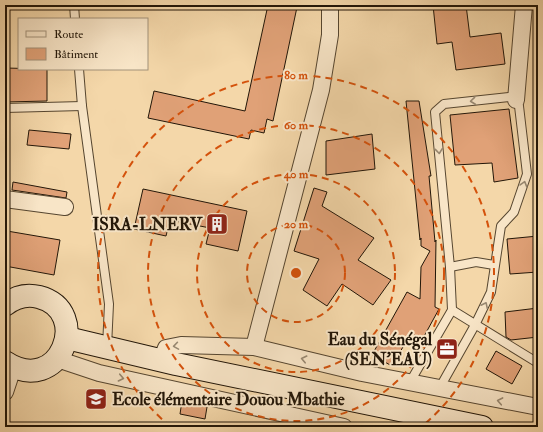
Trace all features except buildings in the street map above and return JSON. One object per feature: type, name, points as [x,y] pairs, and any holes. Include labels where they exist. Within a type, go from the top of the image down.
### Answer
[{"type":"main road","points":[[5,305],[14,299],[24,296],[44,298],[59,310],[67,328],[67,338],[64,349],[57,359],[48,366],[37,371],[25,371],[9,365]]},
{"type":"main road","points":[[67,338],[161,360],[482,427]]},
{"type":"street","points":[[254,347],[321,90],[330,35],[330,5]]},
{"type":"street","points":[[516,100],[524,5]]},
{"type":"street","points":[[5,199],[65,207]]},
{"type":"street","points":[[161,360],[166,348],[181,345],[254,347],[439,389],[538,407]]},
{"type":"street","points":[[99,373],[107,348]]},
{"type":"street","points":[[57,359],[99,373],[344,427]]},
{"type":"street","points":[[5,392],[9,365]]},
{"type":"lane","points":[[74,5],[75,18]]},
{"type":"lane","points":[[79,70],[82,106],[109,304],[107,348]]},
{"type":"lane","points":[[410,382],[452,310],[450,267],[435,112],[444,104],[509,97],[516,100],[519,106],[527,174],[514,212],[501,226],[491,292],[475,325],[439,389]]},
{"type":"lane","points":[[5,108],[82,106]]},
{"type":"lane","points":[[450,267],[476,262],[494,265]]},
{"type":"lane","points":[[452,310],[538,363]]},
{"type":"place","name":"ISRA-LNERV","points":[[217,224]]},
{"type":"place","name":"Eau du Sénégal (SEN'EAU)","points":[[447,349]]},
{"type":"place","name":"Ecole élémentaire Douou Mbathie","points":[[96,399]]}]
